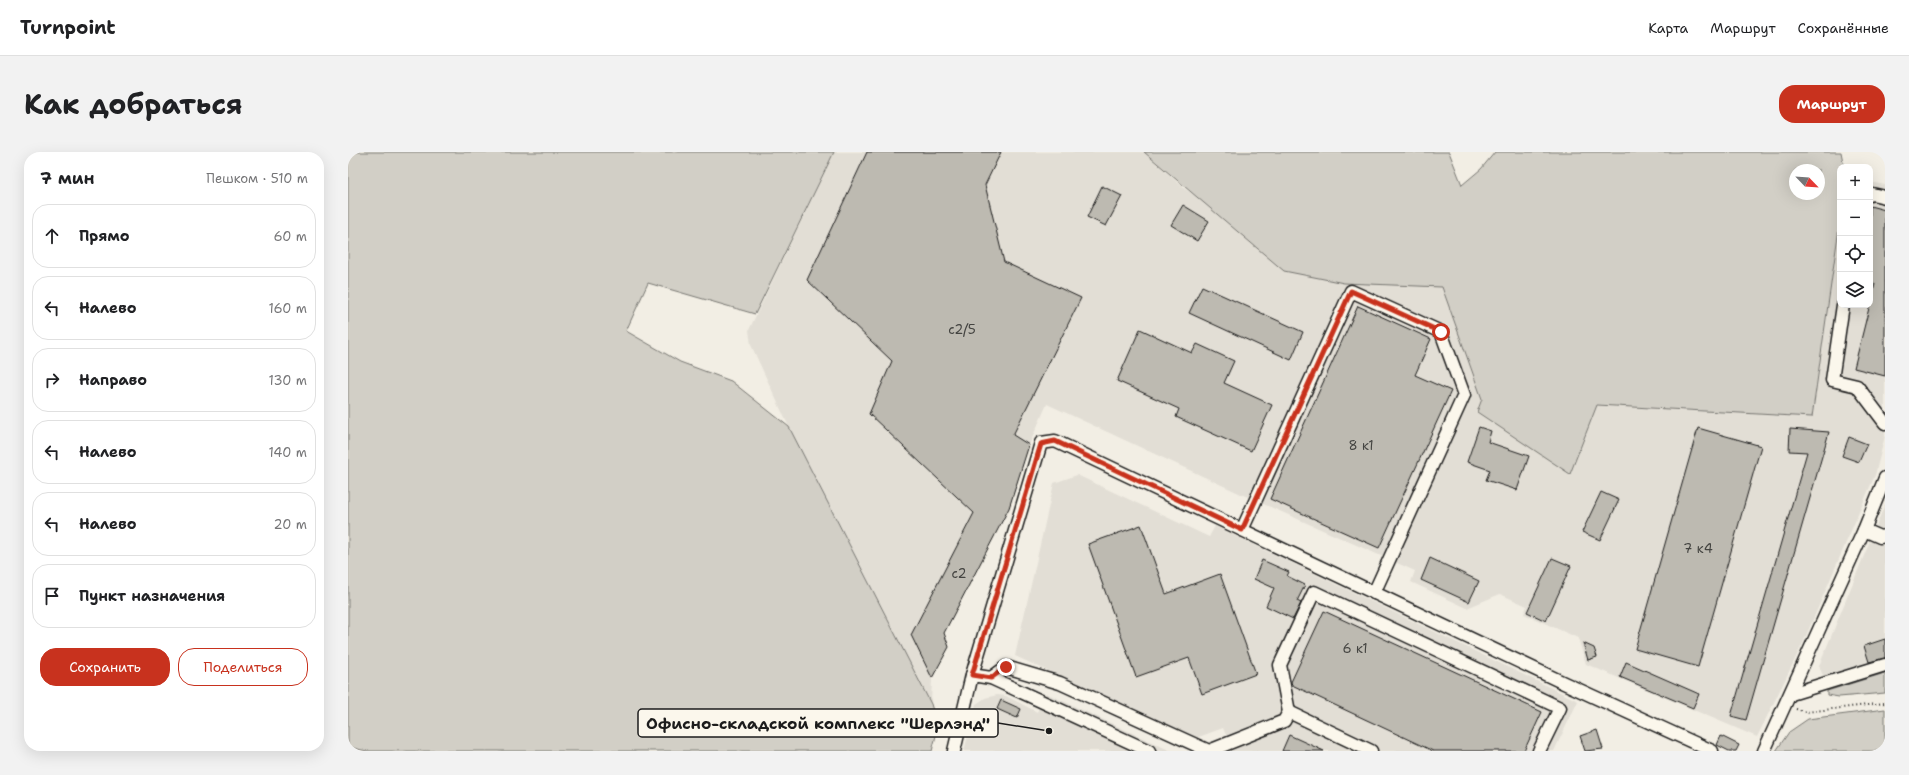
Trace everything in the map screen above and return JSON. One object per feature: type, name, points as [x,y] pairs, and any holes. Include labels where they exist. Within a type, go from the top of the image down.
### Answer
[{"type":"street","points":[[1873,194],[1885,197]]},
{"type":"street","points":[[1242,530],[1351,291],[1441,332],[1464,395],[1374,592]]},
{"type":"street","points":[[1843,308],[1832,380],[1857,386],[1885,423]]},
{"type":"street","points":[[954,751],[972,675],[1041,444],[1055,441],[1712,751]]},
{"type":"street","points":[[1764,751],[1864,530],[1885,478]]},
{"type":"street","points":[[1864,530],[1880,537],[1885,536]]},
{"type":"street","points":[[991,678],[1006,667],[1060,683],[1209,751],[1284,722],[1289,712],[1280,665],[1314,592],[1560,708],[1540,751]]},
{"type":"street","points":[[1791,694],[1885,665]]},
{"type":"street","points":[[972,675],[991,678],[1149,751]]},
{"type":"street","points":[[1289,712],[1371,751]]},
{"type":"path","points":[[1785,707],[1806,712],[1885,703]]},
{"type":"shaded area","points":[[348,152],[834,152],[755,314],[648,283],[626,331],[680,362],[731,381],[789,427],[931,704],[938,728],[932,751],[367,751],[348,747]]},
{"type":"shaded area","points":[[834,152],[1144,152],[1185,189],[1344,283],[1442,286],[1482,399],[1812,417],[1837,242],[1837,308],[1873,308],[1873,183],[1885,185],[1885,436],[1875,475],[1803,643],[1757,737],[1586,664],[1578,638],[1524,614],[1527,606],[1500,594],[1467,608],[1411,582],[1415,571],[1241,494],[1047,404],[1029,445],[1009,508],[944,633],[949,647],[932,678],[931,704],[789,427],[751,345],[749,330]]},
{"type":"shaded area","points":[[1144,152],[1449,152],[1462,185],[1481,169],[1495,152],[1841,152],[1843,164],[1837,164],[1837,242],[1812,417],[1597,405],[1570,474],[1477,412],[1482,399],[1442,287],[1344,283],[1284,271]]},
{"type":"shaded area","points":[[1077,475],[1209,537],[1215,526],[1578,701],[1554,751],[1233,751],[1223,728],[1196,738],[1015,656],[1054,483]]},
{"type":"shaded area","points":[[1885,504],[1885,670],[1828,688],[1819,666]]},
{"type":"shaded area","points":[[1885,673],[1885,693],[1839,697],[1827,695],[1827,691]]},
{"type":"shaded area","points":[[1046,693],[1171,751],[964,751],[976,704],[985,698],[997,695],[1006,696],[1037,712]]},
{"type":"shaded area","points":[[1885,709],[1885,751],[1776,751],[1789,732],[1808,719]]},
{"type":"building","points":[[867,152],[1001,152],[985,185],[1004,262],[1081,298],[1013,435],[1029,445],[1009,508],[944,633],[949,647],[932,678],[911,635],[974,513],[869,414],[892,361],[807,280]]},
{"type":"building","points":[[1102,186],[1122,196],[1106,226],[1087,217]]},
{"type":"building","points":[[1183,205],[1209,221],[1197,241],[1171,225]]},
{"type":"building","points":[[1873,207],[1885,210],[1885,376],[1854,368],[1869,308],[1873,308],[1873,292],[1875,284],[1873,284]]},
{"type":"building","points":[[1202,286],[1303,332],[1291,360],[1189,313]]},
{"type":"building","points":[[1358,306],[1431,339],[1415,375],[1451,391],[1379,548],[1270,499]]},
{"type":"building","points":[[1140,329],[1192,353],[1197,344],[1234,361],[1224,383],[1272,405],[1251,451],[1176,417],[1179,409],[1117,381]]},
{"type":"building","points":[[1479,427],[1491,431],[1488,442],[1529,456],[1517,490],[1486,480],[1490,470],[1467,462]]},
{"type":"building","points":[[1698,428],[1761,446],[1698,667],[1635,649]]},
{"type":"building","points":[[1790,429],[1829,432],[1746,720],[1731,716],[1807,452],[1789,451]]},
{"type":"building","points":[[1849,437],[1867,444],[1859,462],[1842,456]]},
{"type":"building","points":[[1601,492],[1619,500],[1600,540],[1582,532]]},
{"type":"building","points":[[1141,525],[1166,594],[1220,574],[1256,674],[1202,694],[1189,658],[1136,677],[1088,544]]},
{"type":"building","points":[[1430,558],[1479,581],[1469,602],[1421,580]]},
{"type":"building","points":[[1552,558],[1571,566],[1546,621],[1527,612]]},
{"type":"building","points":[[1262,560],[1289,572],[1287,576],[1305,585],[1297,601],[1301,603],[1293,619],[1266,606],[1274,588],[1254,579]]},
{"type":"building","points":[[1324,611],[1542,712],[1524,751],[1433,751],[1292,685],[1291,682]]},
{"type":"building","points":[[1885,639],[1885,658],[1869,662],[1864,646]]},
{"type":"building","points":[[1583,643],[1594,648],[1597,657],[1588,660]]},
{"type":"building","points":[[1626,662],[1699,694],[1693,708],[1620,677]]},
{"type":"building","points":[[1001,700],[1021,709],[1017,718],[997,709]]},
{"type":"building","points":[[1597,730],[1603,749],[1585,751],[1580,736]]},
{"type":"building","points":[[1289,735],[1324,751],[1282,751]]},
{"type":"building","points":[[1721,736],[1739,745],[1736,751],[1729,751],[1717,745]]},
{"type":"place","name":"Офисно-складской комплекс \"Шерлэнд\"","points":[[1049,731]]},
{"type":"route","points":[[1006,667],[991,678],[972,675],[1041,444],[1055,441],[1242,530],[1351,291],[1441,332]]}]
